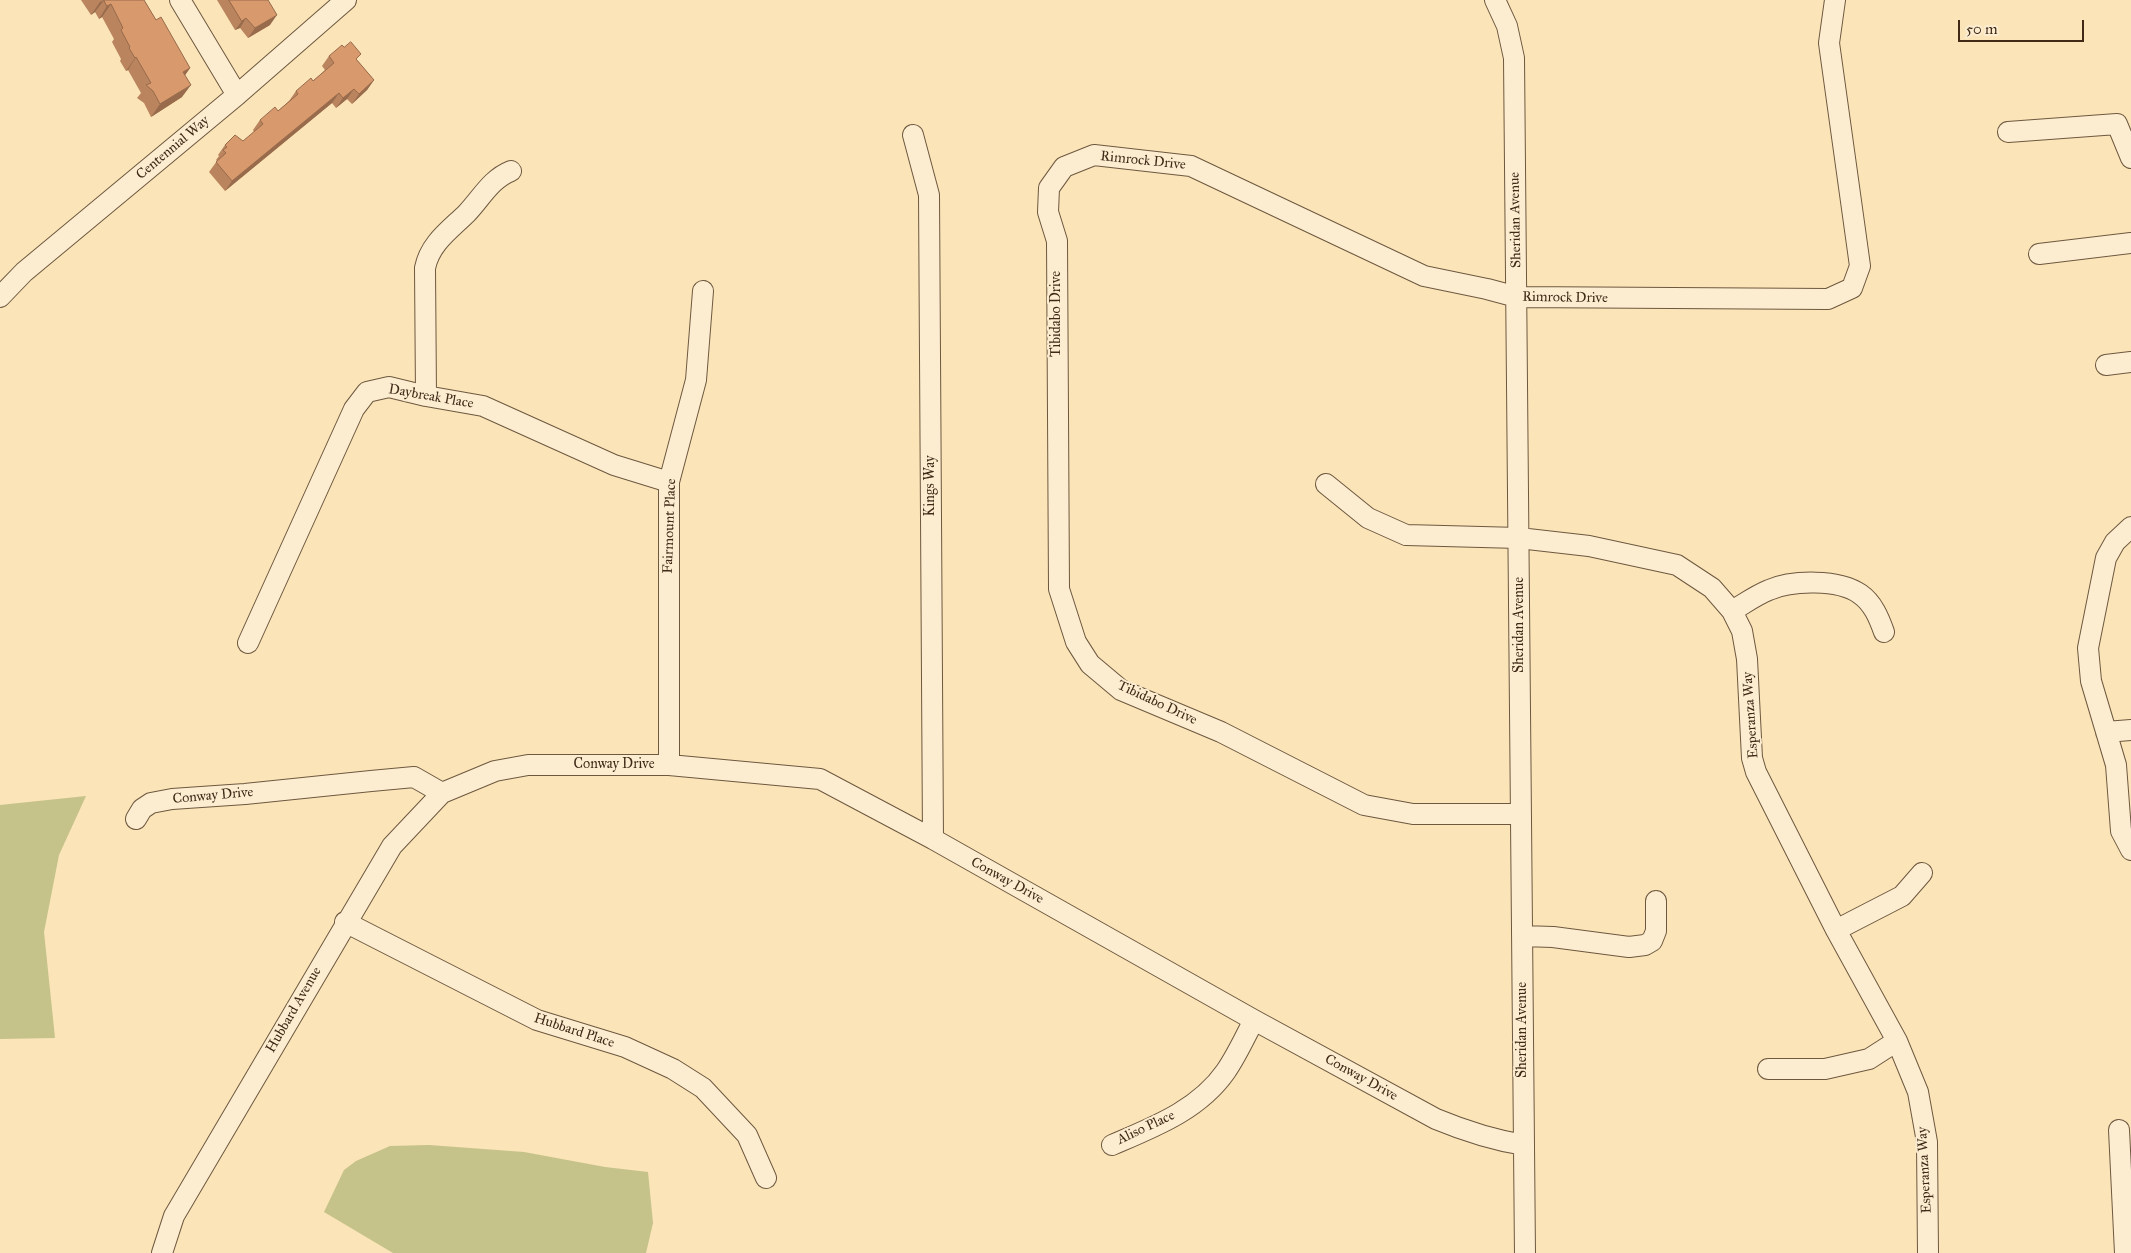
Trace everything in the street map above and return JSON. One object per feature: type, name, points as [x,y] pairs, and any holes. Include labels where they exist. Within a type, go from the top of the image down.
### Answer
[{"type":"street","points":[[180,0],[237,95]]},
{"type":"street","name":"Centennial Way","points":[[0,297],[24,272],[237,95],[346,0]]},
{"type":"street","name":"Sheridan Avenue","points":[[1495,0],[1506,26],[1514,58],[1520,538],[1525,1253]]},
{"type":"street","name":"Rimrock Drive","points":[[1057,241],[1048,212],[1049,188],[1064,167],[1094,155],[1191,166],[1424,276],[1487,288],[1517,298],[1828,299],[1852,288],[1860,266],[1829,43],[1835,0]]},
{"type":"street","points":[[2008,132],[2117,124],[2131,158]]},
{"type":"street","name":"Kings Way","points":[[913,135],[929,195],[933,839]]},
{"type":"street","points":[[426,396],[425,268],[427,258],[439,238],[466,213],[490,184],[500,176],[512,171]]},
{"type":"street","name":"Tibidabo Drive","points":[[1057,241],[1059,589],[1076,642],[1090,664],[1121,690],[1221,732],[1364,805],[1413,814],[1521,814]]},
{"type":"street","points":[[2039,254],[2131,243]]},
{"type":"street","name":"Fairmount Place","points":[[668,765],[669,482],[696,380],[703,291]]},
{"type":"street","points":[[2106,365],[2131,362]]},
{"type":"street","name":"Daybreak Place","points":[[248,643],[354,409],[367,392],[388,387],[483,406],[614,465],[669,482]]},
{"type":"street","name":"Esperanza Way","points":[[1326,484],[1368,518],[1406,535],[1520,538],[1589,546],[1678,565],[1712,588],[1732,611],[1742,631],[1748,659],[1752,758],[1756,772],[1836,930],[1897,1041],[1918,1092],[1927,1142],[1928,1253]]},
{"type":"street","points":[[2130,848],[2122,831],[2116,764],[2092,681],[2088,648],[2106,558],[2115,542],[2131,527]]},
{"type":"street","points":[[1732,611],[1770,589],[1801,582],[1847,587],[1861,594],[1878,614],[1884,632]]},
{"type":"street","points":[[2106,732],[2131,730]]},
{"type":"street","name":"Conway Drive","points":[[136,819],[142,809],[151,803],[172,799],[379,780],[414,777],[449,791],[495,771],[528,765],[668,765],[820,779],[933,839],[1436,1120],[1466,1132],[1499,1141],[1524,1145]]},
{"type":"street","name":"Hubbard Avenue","points":[[162,1253],[174,1216],[392,846],[449,791]]},
{"type":"street","points":[[1836,930],[1902,896],[1922,873]]},
{"type":"street","points":[[1522,936],[1553,937],[1629,947],[1645,946],[1652,941],[1656,931],[1656,901]]},
{"type":"street","name":"Hubbard Place","points":[[346,922],[537,1020],[626,1047],[673,1069],[703,1088],[747,1135],[766,1178]]},
{"type":"street","name":"Aliso Place","points":[[1112,1144],[1166,1122],[1202,1098],[1226,1071],[1254,1020]]},
{"type":"street","points":[[1768,1069],[1825,1069],[1869,1059],[1897,1041]]},
{"type":"street","points":[[2119,1130],[2127,1241]]},
{"type":"shaded area","points":[[86,796],[59,855],[44,932],[55,1038],[0,1039],[0,805]]},
{"type":"shaded area","points":[[429,1145],[524,1152],[605,1167],[648,1172],[653,1223],[646,1253],[393,1253],[324,1212],[344,1170],[356,1161],[390,1146]]},
{"type":"building","points":[[104,0],[144,0],[156,20],[161,17],[190,68],[183,72],[191,85],[160,104],[153,91],[146,85],[151,83],[129,48],[121,30],[123,28],[111,4],[107,6]]},
{"type":"building","points":[[229,0],[268,0],[277,15],[255,28],[246,18],[242,21]]},
{"type":"building","points":[[351,42],[361,54],[356,59],[374,80],[359,94],[354,89],[343,98],[339,93],[232,181],[216,162],[226,153],[223,150],[227,147],[225,145],[235,135],[243,141],[263,124],[260,120],[275,107],[278,111],[298,94],[296,91],[311,78],[313,81],[334,63],[329,56],[342,45],[344,47]]}]
